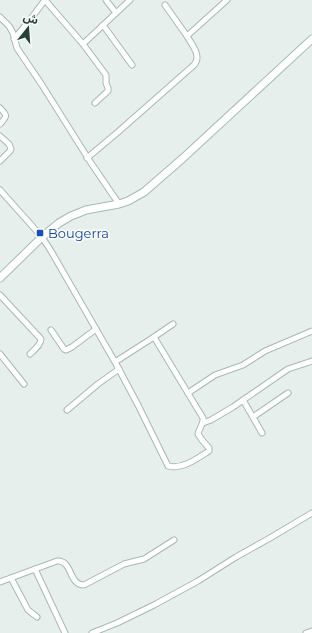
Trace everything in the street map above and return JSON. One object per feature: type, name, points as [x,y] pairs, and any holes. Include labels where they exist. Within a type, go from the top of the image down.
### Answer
[{"type":"main road","points":[[0,278],[42,237],[59,223],[86,210],[119,204],[135,198],[144,192],[312,39]]},
{"type":"street","points":[[14,39],[45,0],[83,44],[106,75],[108,91],[95,103]]},
{"type":"street","points":[[106,0],[116,13]]},
{"type":"street","points":[[83,44],[130,0]]},
{"type":"street","points":[[187,36],[227,0]]},
{"type":"street","points":[[87,158],[197,62],[197,55],[187,36],[165,5]]},
{"type":"street","points":[[0,17],[10,26],[17,48],[42,85],[87,158],[119,204]]},
{"type":"street","points":[[103,25],[132,65]]},
{"type":"street","points":[[0,108],[6,114],[6,118],[0,124]]},
{"type":"street","points":[[0,136],[9,144],[11,149],[0,161]]},
{"type":"street","points":[[0,190],[42,237],[51,251],[119,369],[168,466],[174,467],[185,464],[209,451],[208,447],[198,434],[203,423],[203,418],[154,337]]},
{"type":"street","points":[[0,295],[41,339],[40,345],[30,354]]},
{"type":"street","points":[[115,362],[173,324]]},
{"type":"street","points":[[51,330],[66,350],[96,329]]},
{"type":"street","points":[[188,393],[215,375],[243,366],[265,350],[312,332]]},
{"type":"street","points":[[0,354],[24,384]]},
{"type":"street","points":[[203,423],[221,415],[288,369],[312,361]]},
{"type":"street","points":[[67,410],[98,384],[119,369]]},
{"type":"street","points":[[253,417],[288,393]]},
{"type":"street","points":[[243,400],[262,433]]},
{"type":"street","points":[[92,633],[154,605],[312,513]]},
{"type":"street","points":[[0,582],[60,560],[66,564],[77,583],[84,585],[124,564],[144,559],[174,540]]},
{"type":"street","points":[[35,569],[65,633]]},
{"type":"street","points":[[12,578],[28,610],[37,617]]},
{"type":"street","points":[[306,633],[312,631]]},
{"type":"place","name":"Bougerra","points":[[40,233]]}]
